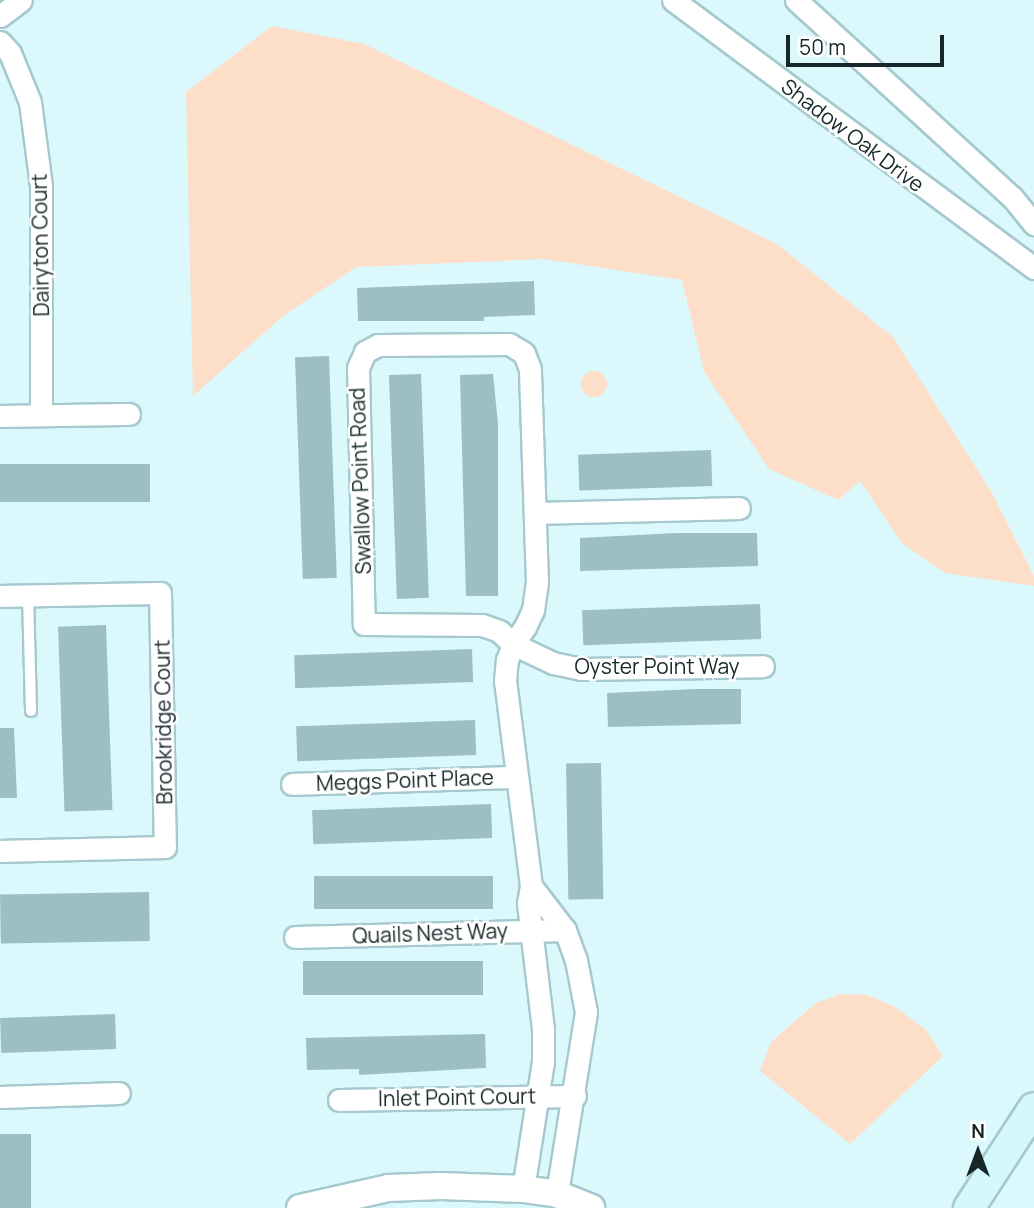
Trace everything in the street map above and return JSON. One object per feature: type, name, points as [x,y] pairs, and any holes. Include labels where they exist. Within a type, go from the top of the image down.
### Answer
[{"type":"main road","points":[[969,1208],[1034,1108]]},
{"type":"street","points":[[0,16],[21,0]]},
{"type":"street","name":"Shadow Oak Drive","points":[[673,0],[1034,268]]},
{"type":"street","points":[[796,0],[1012,197],[1034,224]]},
{"type":"street","name":"Dairyton Court","points":[[0,42],[10,53],[30,103],[41,186],[41,415]]},
{"type":"street","name":"Swallow Point Road","points":[[513,645],[499,631],[482,625],[364,624],[358,368],[365,352],[378,345],[509,344],[524,353],[530,369],[535,513],[533,610],[513,645],[505,681],[531,886],[531,930],[543,1029],[539,1094],[523,1189]]},
{"type":"street","points":[[0,416],[129,414]]},
{"type":"street","points":[[535,513],[739,508]]},
{"type":"street","name":"Brookridge Court","points":[[0,596],[160,593],[165,847],[0,850]]},
{"type":"street","name":"Oyster Point Way","points":[[513,645],[553,663],[581,669],[763,666]]},
{"type":"street","name":"Meggs Point Place","points":[[292,784],[517,777]]},
{"type":"street","points":[[531,886],[565,930],[576,960],[586,1012],[575,1096],[557,1195]]},
{"type":"street","name":"Quails Nest Way","points":[[295,937],[565,930]]},
{"type":"street","points":[[0,1097],[119,1093]]},
{"type":"street","name":"Inlet Point Court","points":[[339,1100],[539,1094],[575,1096]]},
{"type":"street","points":[[300,1208],[388,1188],[523,1189],[557,1195],[591,1208]]},
{"type":"lane","points":[[29,596],[31,711]]},
{"type":"shaded area","points":[[272,26],[364,44],[777,244],[893,337],[992,493],[1034,576],[1034,586],[945,573],[902,543],[860,481],[838,500],[769,469],[704,372],[682,280],[544,259],[356,267],[283,316],[193,396],[186,92]]},
{"type":"shaded area","points":[[594,371],[603,375],[607,384],[603,393],[594,397],[585,393],[581,384],[585,375]]},
{"type":"shaded area","points":[[840,994],[867,995],[894,1006],[927,1031],[943,1056],[850,1144],[760,1071],[771,1042],[816,1003]]},
{"type":"building","points":[[534,281],[535,315],[484,317],[484,321],[358,321],[357,288]]},
{"type":"building","points":[[329,356],[337,578],[303,579],[295,357]]},
{"type":"building","points":[[421,374],[429,598],[397,599],[389,375]]},
{"type":"building","points":[[493,374],[498,424],[498,596],[466,596],[460,375]]},
{"type":"building","points":[[711,450],[712,486],[579,491],[578,455]]},
{"type":"building","points":[[0,464],[150,464],[150,502],[0,502]]},
{"type":"building","points":[[676,533],[757,533],[758,566],[580,571],[580,538]]},
{"type":"building","points":[[760,604],[761,639],[583,645],[582,610]]},
{"type":"building","points":[[106,625],[112,810],[64,812],[58,627]]},
{"type":"building","points":[[472,649],[473,682],[295,688],[294,655]]},
{"type":"building","points":[[741,689],[741,724],[608,727],[607,693]]},
{"type":"building","points":[[475,720],[476,755],[297,761],[296,726]]},
{"type":"building","points":[[0,728],[14,728],[17,798],[0,798]]},
{"type":"building","points":[[601,763],[603,899],[568,900],[566,764]]},
{"type":"building","points":[[491,804],[492,838],[313,844],[312,810]]},
{"type":"building","points":[[314,876],[493,876],[493,909],[314,909]]},
{"type":"building","points":[[149,892],[150,941],[1,944],[0,895]]},
{"type":"building","points":[[303,961],[483,961],[483,995],[303,995]]},
{"type":"building","points":[[115,1014],[116,1049],[1,1053],[0,1018]]},
{"type":"building","points":[[485,1034],[486,1068],[359,1075],[359,1069],[307,1070],[306,1038]]},
{"type":"building","points":[[0,1134],[31,1134],[31,1208],[0,1208]]}]
